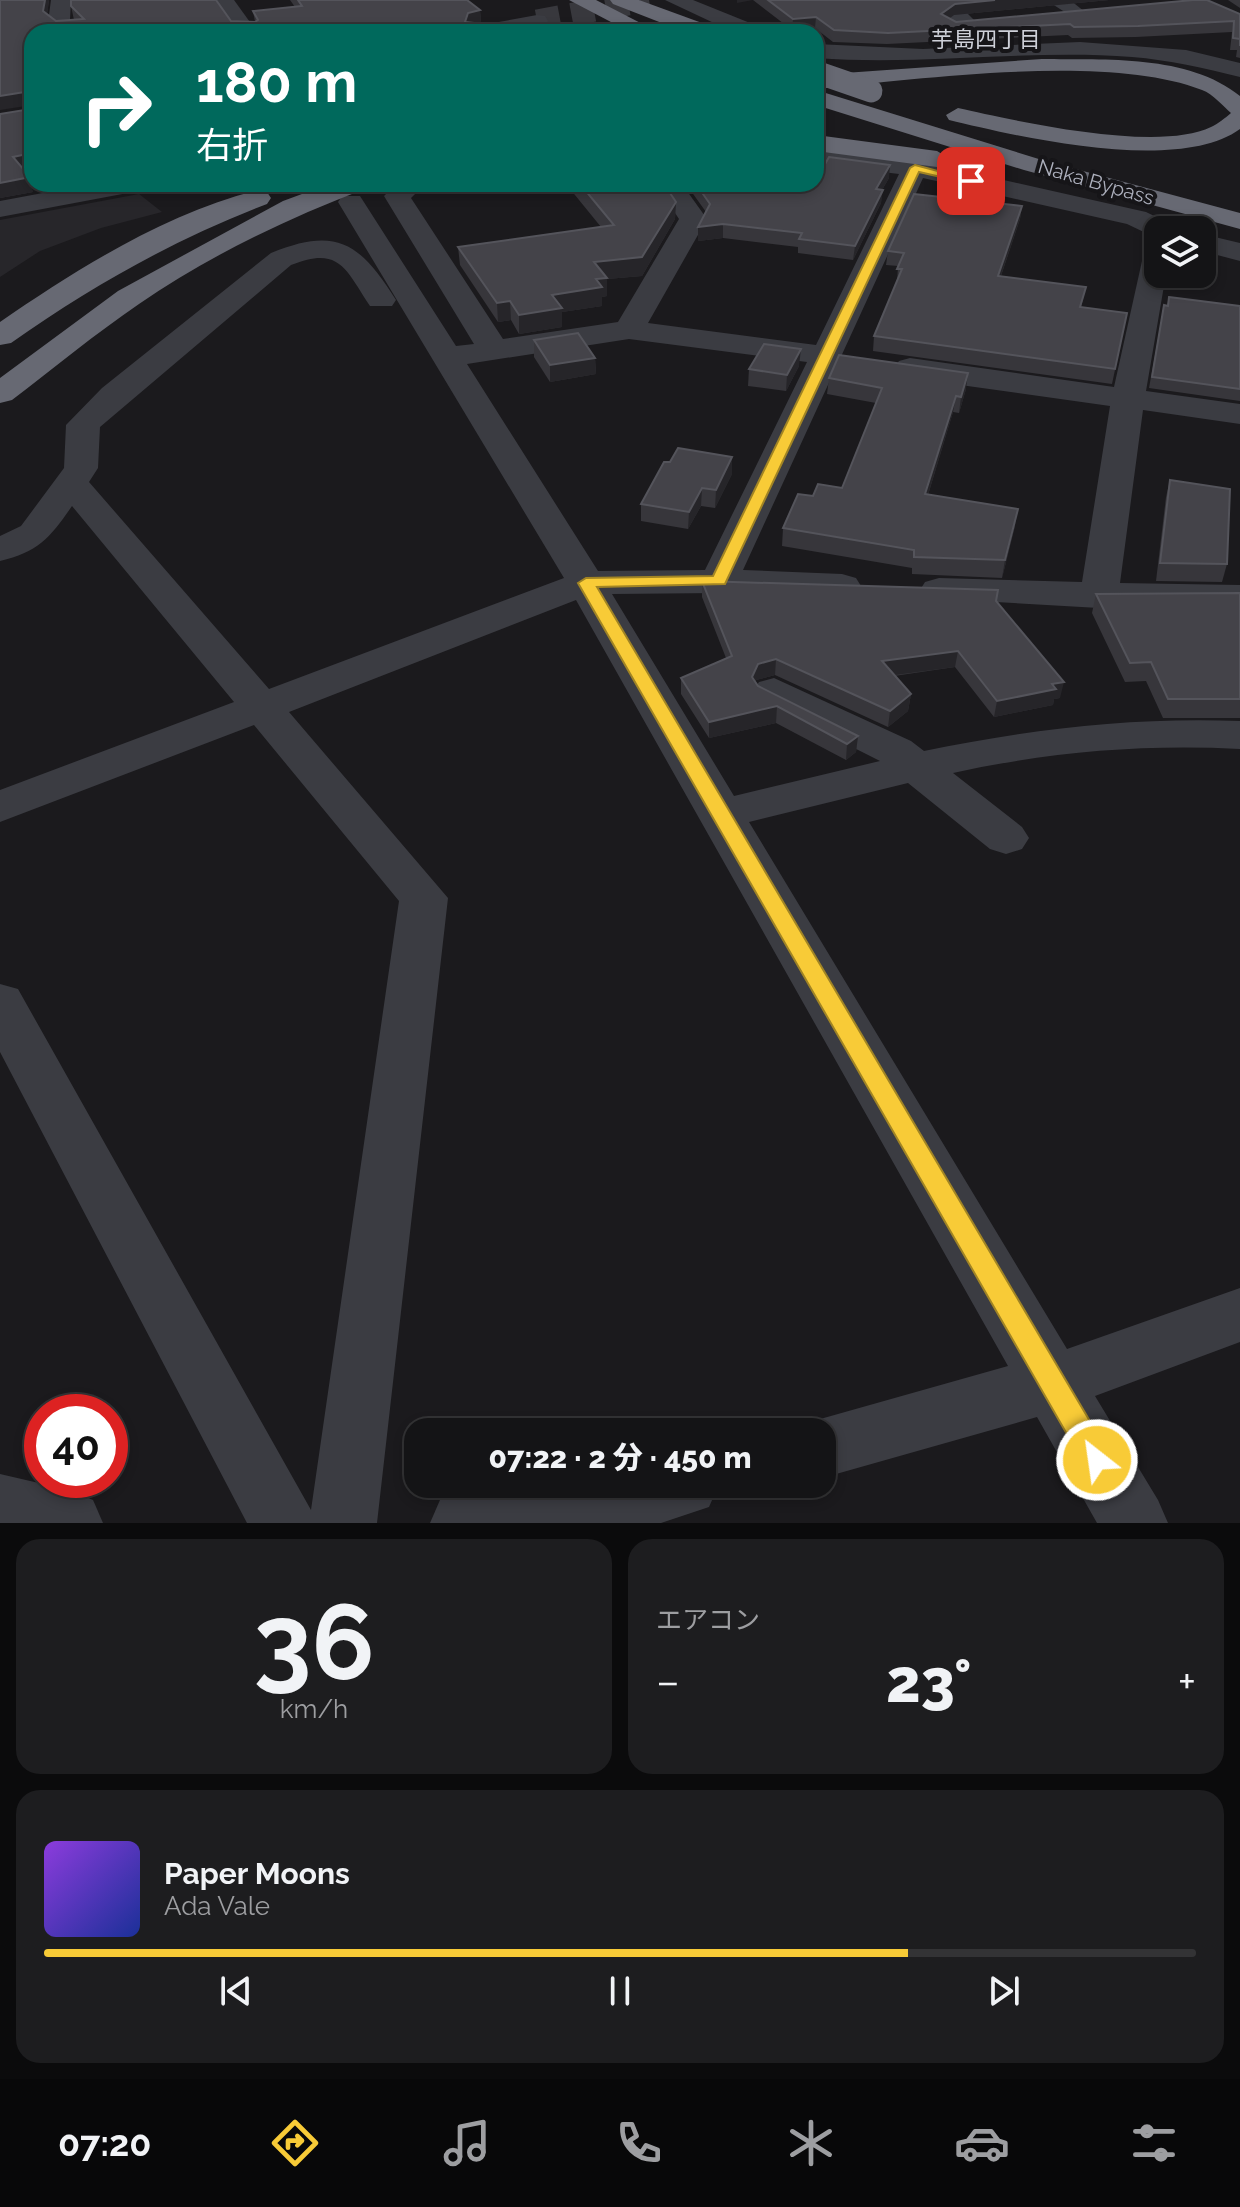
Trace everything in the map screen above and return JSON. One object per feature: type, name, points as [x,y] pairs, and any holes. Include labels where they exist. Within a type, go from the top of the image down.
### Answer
[{"type":"highway","points":[[619,0],[672,24]]},
{"type":"highway","points":[[619,0],[684,24]]},
{"type":"highway","points":[[569,9],[620,24]]},
{"type":"highway","points":[[824,71],[1118,57],[1199,69],[1240,84]]},
{"type":"highway","points":[[824,89],[1001,69],[1115,66],[1188,77],[1226,93],[1240,108]]},
{"type":"highway","points":[[824,74],[864,92],[993,123],[1094,140],[1188,140],[1228,129],[1240,118]]},
{"type":"highway","name":"Naka Bypass","points":[[824,90],[864,92],[1032,146],[1240,201]]},
{"type":"highway","name":"Naka Bypass","points":[[824,92],[1033,165],[1240,223]]},
{"type":"highway","points":[[824,144],[992,169],[1240,223]]},
{"type":"highway","points":[[0,336],[70,287],[151,241],[277,192]]},
{"type":"highway","points":[[0,393],[129,297],[231,238],[341,192]]},
{"type":"street","points":[[61,0],[59,22],[62,24]]},
{"type":"street","points":[[224,0],[240,24]]},
{"type":"street","points":[[509,0],[537,21],[531,24]]},
{"type":"street","points":[[675,0],[733,24]]},
{"type":"street","points":[[935,25],[973,22],[942,0]]},
{"type":"street","points":[[824,36],[861,33]]},
{"type":"street","points":[[824,51],[902,55],[1107,48],[1173,54],[1240,70]]},
{"type":"street","points":[[824,157],[915,168],[1144,222]]},
{"type":"street","points":[[719,581],[855,360],[915,168]]},
{"type":"street","points":[[0,209],[90,192]]},
{"type":"street","points":[[347,192],[586,583],[1134,1523]]},
{"type":"street","points":[[402,192],[397,196],[494,350]]},
{"type":"street","points":[[629,330],[693,219],[674,192]]},
{"type":"street","points":[[1216,246],[1240,252]]},
{"type":"street","points":[[0,550],[34,534],[81,468],[83,425],[114,395],[281,259],[295,252],[331,249],[357,260],[401,331],[443,348],[494,350],[629,330],[1240,414]]},
{"type":"street","points":[[1099,596],[1128,399],[1149,288]]},
{"type":"street","points":[[71,483],[259,708],[424,898],[343,1523]]},
{"type":"street","points":[[0,807],[586,583],[719,581],[1099,596],[1240,597]]},
{"type":"street","points":[[774,691],[896,751],[1006,838]]},
{"type":"street","points":[[721,814],[1036,742],[1188,731],[1240,735]]},
{"type":"street","points":[[0,1003],[283,1523]]},
{"type":"street","points":[[836,1443],[1053,1383],[1240,1315]]},
{"type":"street","points":[[464,1523],[601,1507],[634,1498]]},
{"type":"street","points":[[0,1507],[69,1523]]},
{"type":"shaded area","points":[[139,194],[162,212],[101,228],[40,251],[0,277],[0,220]]},
{"type":"building","points":[[0,0],[45,0],[43,11],[56,21],[84,19],[71,6],[71,0],[216,0],[231,21],[255,22],[258,20],[253,11],[302,6],[298,0],[467,0],[480,10],[468,13],[465,22],[484,24],[24,24],[24,92],[0,96]]},
{"type":"building","points":[[768,0],[995,0],[955,4],[941,14],[956,22],[1207,0],[1240,14],[1240,39],[1233,38],[1234,21],[1138,26],[1074,27],[1070,24],[888,33],[834,30],[816,17],[793,19]]},
{"type":"building","points":[[24,110],[24,155],[13,157],[24,170],[24,178],[0,183],[0,114]]},
{"type":"building","points":[[829,157],[890,165],[876,189],[883,190],[855,246],[799,239],[802,233],[723,224],[698,227],[710,204],[702,192],[824,192],[824,166]]},
{"type":"building","points":[[587,192],[669,192],[676,202],[642,257],[594,262],[607,278],[596,279],[602,287],[552,295],[562,308],[519,315],[510,301],[497,303],[458,247],[614,225]]},
{"type":"building","points":[[914,194],[1022,206],[998,276],[1086,287],[1080,307],[1127,313],[1115,369],[874,336],[902,269],[897,269],[904,253],[888,251]]},
{"type":"building","points":[[1169,297],[1240,306],[1240,389],[1152,377],[1164,305],[1168,306]]},
{"type":"building","points":[[578,333],[595,358],[550,365],[534,340]]},
{"type":"building","points":[[764,344],[801,349],[787,375],[749,369]]},
{"type":"building","points":[[839,355],[968,373],[961,397],[956,396],[925,494],[1018,509],[1005,560],[914,557],[914,550],[783,528],[798,494],[813,496],[818,484],[842,488],[882,388],[829,378]]},
{"type":"building","points":[[678,448],[732,457],[716,490],[702,488],[689,512],[641,504],[664,462],[670,462]]},
{"type":"building","points":[[1170,480],[1230,489],[1227,564],[1160,563]]},
{"type":"building","points":[[702,581],[998,590],[996,601],[1064,682],[1052,684],[1056,689],[997,701],[958,651],[882,661],[911,694],[890,711],[776,659],[758,664],[752,677],[758,686],[858,736],[847,744],[777,706],[709,722],[681,678],[732,656]]},
{"type":"building","points":[[1240,593],[1240,699],[1168,699],[1151,662],[1130,663],[1096,594]]},
{"type":"tunnel","points":[[537,21],[649,0]]},
{"type":"district","name":"芋島四丁目","points":[[986,39]]},
{"type":"route","points":[[971,181],[915,168],[719,581],[586,583],[1097,1460]]}]
